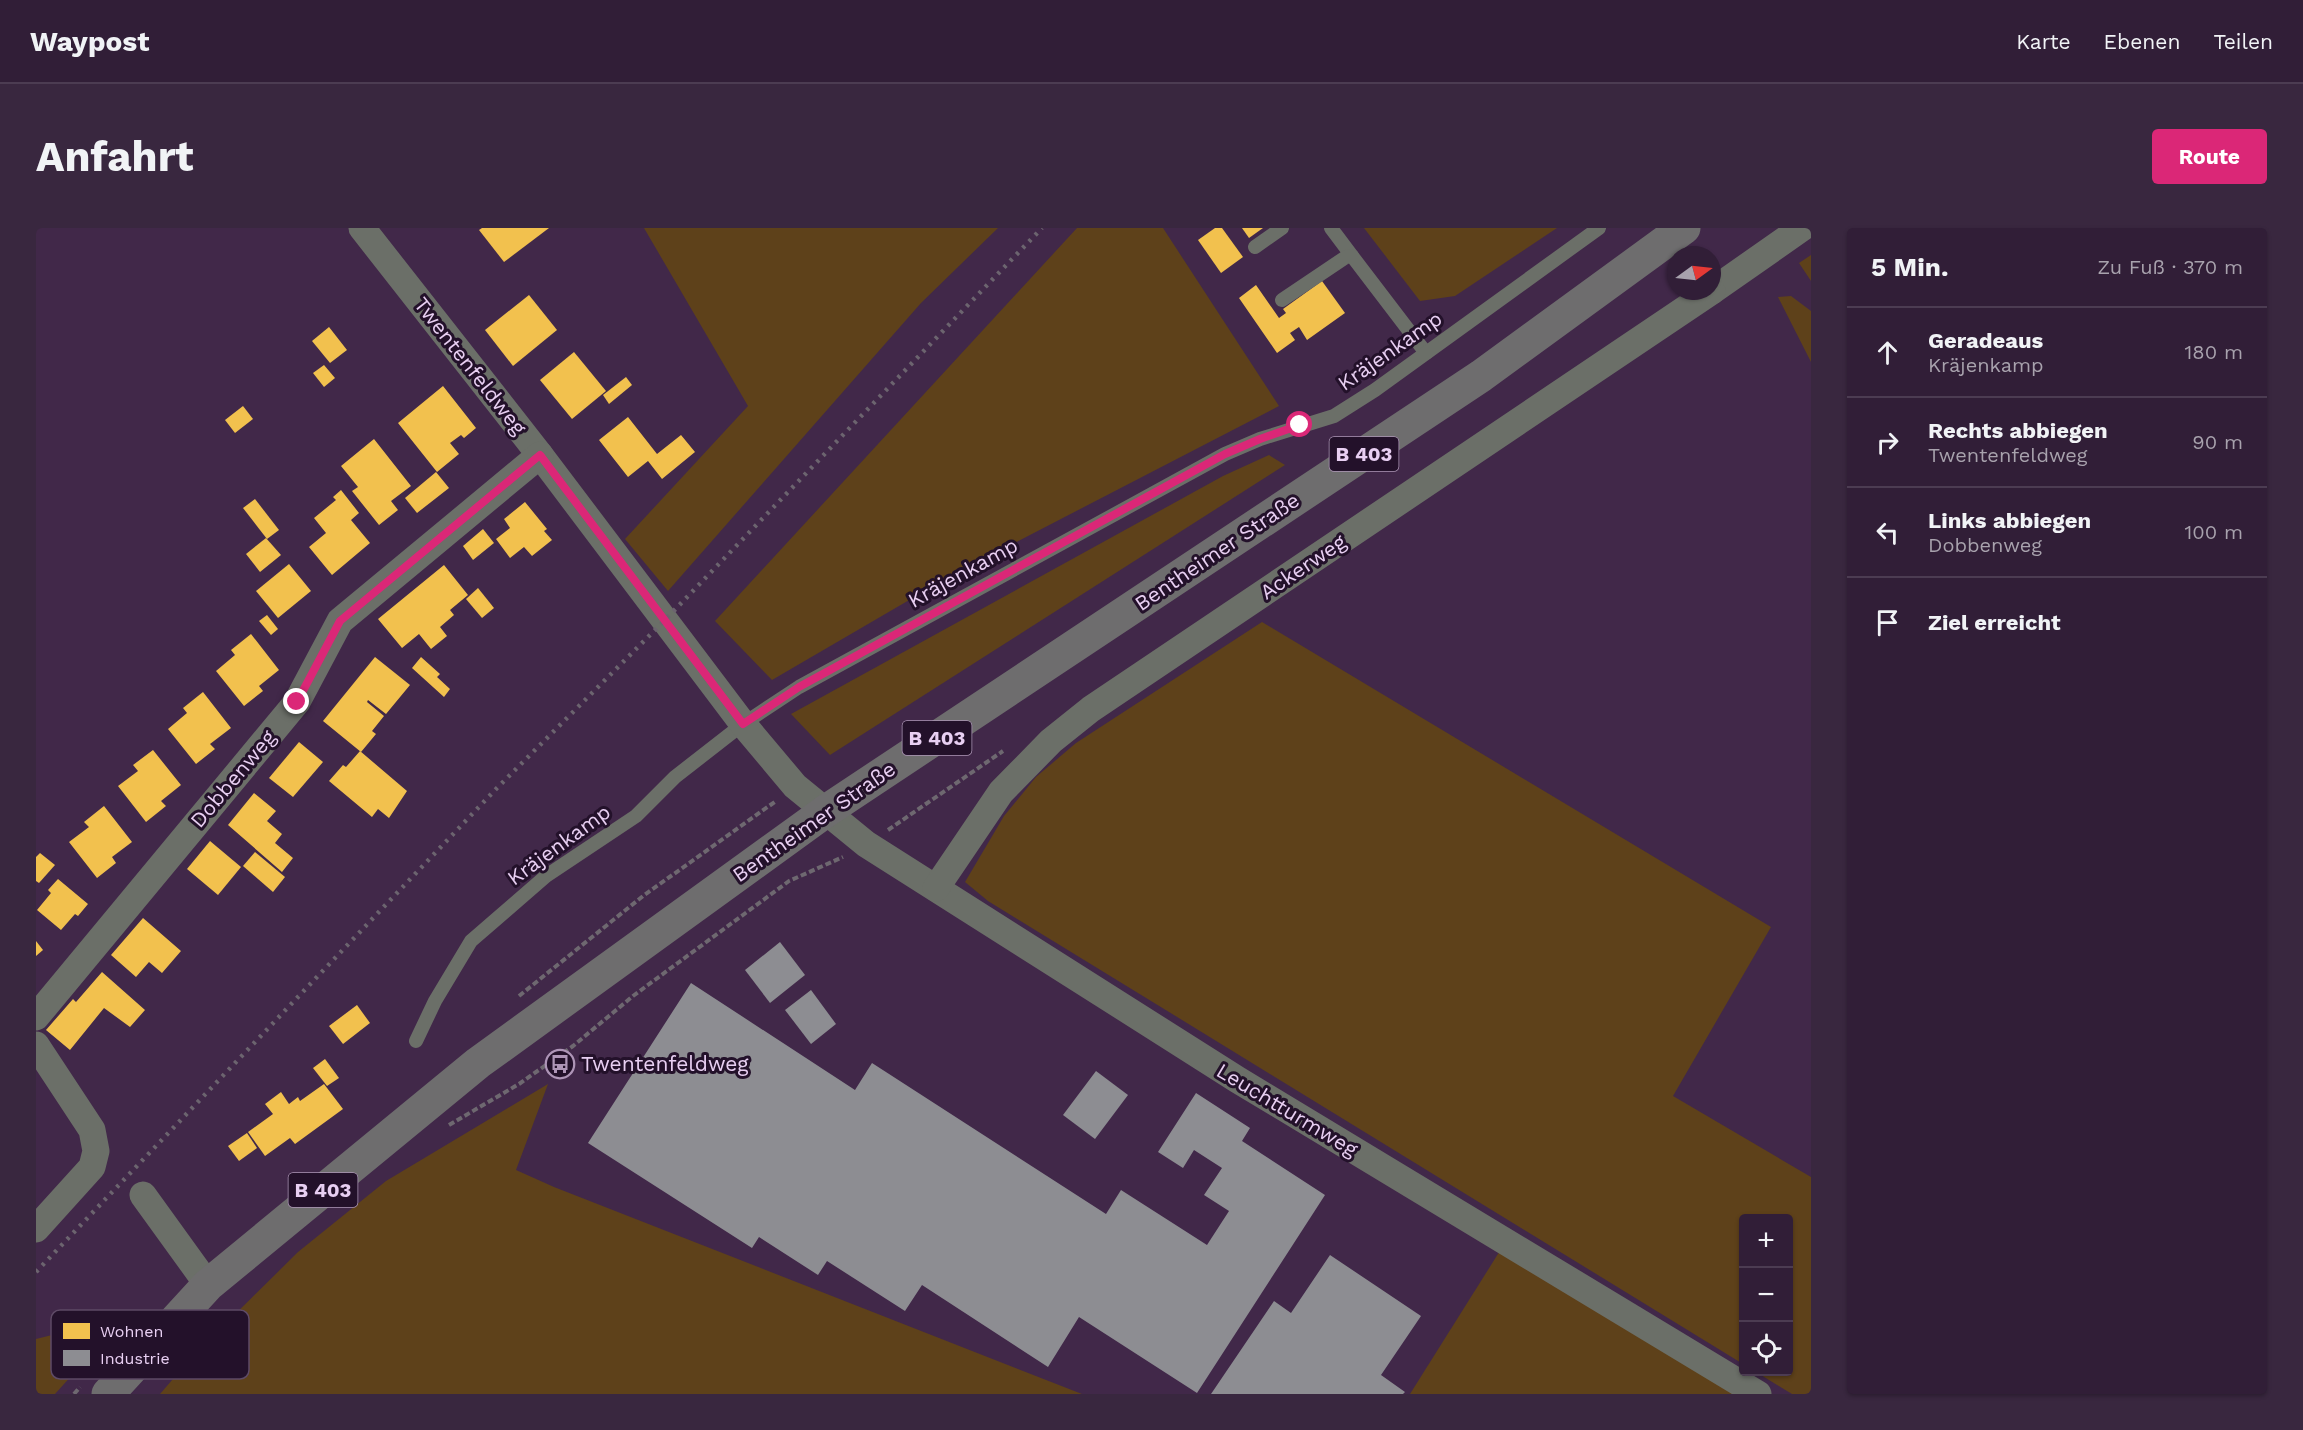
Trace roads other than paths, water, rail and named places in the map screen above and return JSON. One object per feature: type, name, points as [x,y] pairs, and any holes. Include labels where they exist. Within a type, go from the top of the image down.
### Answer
[{"type":"main road","name":"Bentheimer Straße","points":[[185,1310],[208,1285],[478,1063],[826,811],[1481,376],[1684,228]]},
{"type":"main road","name":"Bentheimer Straße","points":[[108,1394],[122,1379]]},
{"type":"street","name":"Twentenfeldweg","points":[[362,228],[540,455],[743,724],[795,786],[826,811]]},
{"type":"street","name":"Ackerweg","points":[[1721,285],[1802,228]]},
{"type":"street","name":"Ackerweg","points":[[936,888],[1001,792],[1050,741],[1083,716],[1699,300]]},
{"type":"street","name":"Dobbenweg","points":[[36,1017],[297,702],[340,621],[540,455]]},
{"type":"street","name":"Leuchtturmweg","points":[[826,811],[866,844],[1248,1086],[1758,1394]]},
{"type":"street","points":[[36,1045],[92,1130],[96,1150],[92,1167],[36,1229]]},
{"type":"street","points":[[143,1195],[208,1285]]},
{"type":"lane","points":[[1255,248],[1282,228]]},
{"type":"lane","points":[[1331,228],[1426,353]]},
{"type":"lane","name":"Kräjenkamp","points":[[416,1041],[435,1001],[471,941],[546,876],[636,816],[675,777],[743,724],[799,687],[1225,454],[1260,439],[1334,416],[1375,390],[1599,228]]},
{"type":"lane","points":[[1282,300],[1346,257],[1352,256]]},
{"type":"railway","points":[[36,1272],[497,788],[664,621],[1042,228]]},
{"type":"place","name":"Twentenfeldweg","points":[[560,1064]]}]
